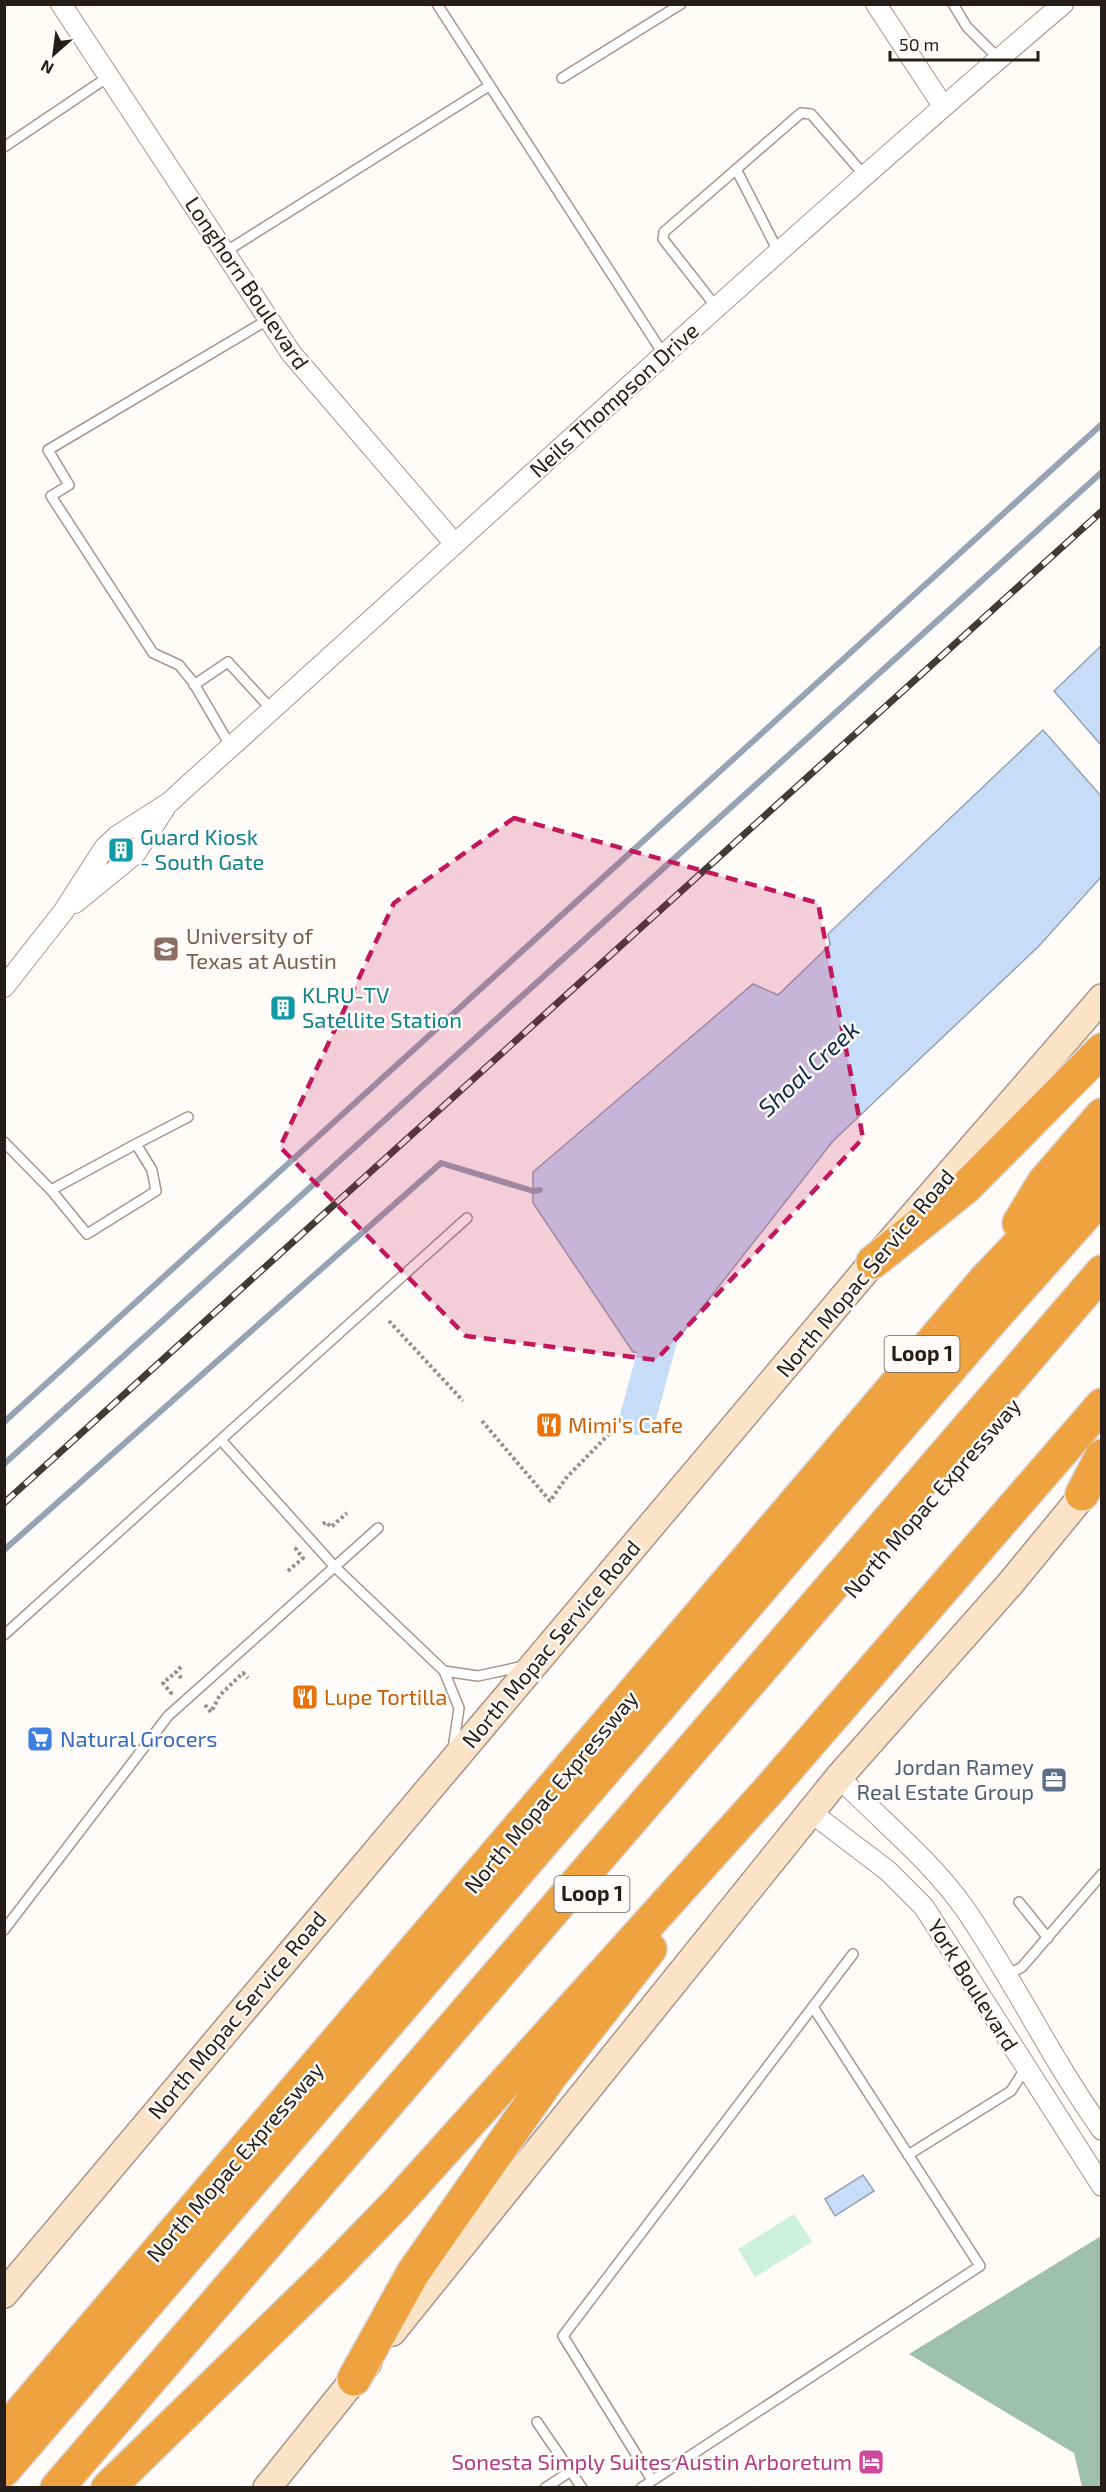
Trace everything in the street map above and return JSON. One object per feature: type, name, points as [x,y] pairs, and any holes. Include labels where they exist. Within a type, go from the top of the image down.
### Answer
[{"type":"highway","points":[[873,1262],[966,1187],[1101,1050]]},
{"type":"highway","points":[[985,1280],[1044,1182],[1101,1115]]},
{"type":"highway","name":"North Mopac Expressway","points":[[4,2432],[985,1280],[1101,1157]]},
{"type":"highway","points":[[4,2470],[982,1331],[1101,1196]]},
{"type":"highway","points":[[57,2487],[1101,1272]]},
{"type":"highway","name":"North Mopac Expressway","points":[[85,2487],[1101,1302]]},
{"type":"highway","points":[[108,2487],[331,2271],[396,2204],[768,1791],[1101,1405]]},
{"type":"highway","points":[[1092,1483],[1101,1456]]},
{"type":"highway","points":[[354,2379],[413,2273],[542,2088],[768,1791]]},
{"type":"main road","name":"North Mopac Service Road","points":[[4,2294],[873,1262],[1101,998]]},
{"type":"main road","points":[[267,2487],[839,1777],[1010,1584],[1092,1483]]},
{"type":"street","name":"Longhorn Boulevard","points":[[61,4],[291,353],[454,544]]},
{"type":"street","points":[[876,4],[943,106]]},
{"type":"street","name":"Neils Thompson Drive","points":[[4,987],[63,912],[124,866],[135,854],[170,801],[664,355],[943,106],[1063,4]]},
{"type":"street","name":"York Boulevard","points":[[839,1777],[885,1825],[925,1860],[964,1908],[1101,2130]]},
{"type":"street","name":"York Boulevard","points":[[812,1813],[888,1871],[924,1907],[943,1933],[1025,2069],[1101,2186]]},
{"type":"street","points":[[1025,2069],[1053,2053]]},
{"type":"lane","points":[[436,4],[664,355]]},
{"type":"lane","points":[[562,78],[681,4]]},
{"type":"lane","points":[[953,4],[967,27],[999,59]]},
{"type":"lane","points":[[4,147],[108,77]]},
{"type":"lane","points":[[225,252],[489,86]]},
{"type":"lane","points":[[717,308],[662,236],[664,232],[806,112],[811,114],[865,176]]},
{"type":"lane","points":[[736,169],[779,253]]},
{"type":"lane","points":[[231,747],[194,685],[179,665],[153,653],[51,496],[69,485],[48,450],[269,319]]},
{"type":"lane","points":[[194,685],[228,662],[272,710]]},
{"type":"lane","points":[[51,1190],[188,1117]]},
{"type":"lane","points":[[4,1142],[51,1190],[87,1234],[156,1191],[152,1170],[136,1144]]},
{"type":"lane","points":[[4,1635],[467,1218]]},
{"type":"lane","points":[[221,1440],[335,1567],[444,1671],[459,1708],[452,1760]]},
{"type":"lane","points":[[4,1930],[168,1716],[378,1528]]},
{"type":"lane","points":[[444,1671],[478,1676],[535,1663]]},
{"type":"lane","points":[[1006,1976],[1022,1968],[1101,1874]]},
{"type":"lane","points":[[1019,1902],[1048,1938]]},
{"type":"lane","points":[[652,2480],[563,2336],[853,1954]]},
{"type":"lane","points":[[641,2487],[980,2266],[813,2007]]},
{"type":"lane","points":[[908,2155],[1011,2091],[1025,2069]]},
{"type":"lane","points":[[537,2422],[582,2487]]},
{"type":"lane","points":[[545,2487],[571,2470]]},
{"type":"path","points":[[389,1322],[463,1401]]},
{"type":"path","points":[[482,1421],[550,1501],[566,1478],[612,1431],[601,1422]]},
{"type":"path","points":[[323,1524],[326,1522],[331,1527],[347,1513]]},
{"type":"path","points":[[288,1571],[303,1558],[296,1549],[300,1544]]},
{"type":"path","points":[[181,1667],[176,1672],[183,1680]]},
{"type":"path","points":[[205,1705],[211,1712],[220,1695],[243,1673],[248,1678]]},
{"type":"highlighted area","points":[[514,818],[818,903],[863,1138],[656,1360],[466,1336],[280,1147],[394,903]]},
{"type":"green space","points":[[794,2214],[812,2242],[755,2277],[738,2249]]},
{"type":"green space","points":[[1101,2236],[1101,2487],[1082,2487],[1074,2453],[909,2354]]},
{"type":"water","points":[[1101,646],[1101,745],[1054,691]]},
{"type":"water","points":[[1043,730],[1101,796],[1101,877],[1039,946],[833,1141],[665,1355],[633,1352],[533,1203],[533,1172],[753,984],[778,995],[830,945],[828,934]]},
{"type":"water","points":[[863,2175],[874,2191],[835,2216],[825,2199]]},
{"type":"waterway","points":[[4,1422],[1102,424]]},
{"type":"waterway","points":[[4,1464],[1102,472]]},
{"type":"waterway","points":[[4,1550],[441,1163],[533,1191],[540,1190]]},
{"type":"waterway","name":"Shoal Creek","points":[[638,1417],[668,1307]]},
{"type":"railway","points":[[4,1503],[1102,511]]},
{"type":"place","name":"Guard Kiosk - South Gate","points":[[121,850]]},
{"type":"place","name":"University of Texas at Austin","points":[[166,949]]},
{"type":"place","name":"KLRU-TV Satellite Station","points":[[283,1008]]},
{"type":"place","name":"Mimi's Cafe","points":[[549,1425]]},
{"type":"place","name":"Lupe Tortilla","points":[[305,1697]]},
{"type":"place","name":"Natural Grocers","points":[[40,1739]]},
{"type":"place","name":"Jordan Ramey Real Estate Group","points":[[1054,1780]]},
{"type":"place","name":"Sonesta Simply Suites Austin Arboretum","points":[[871,2462]]}]
